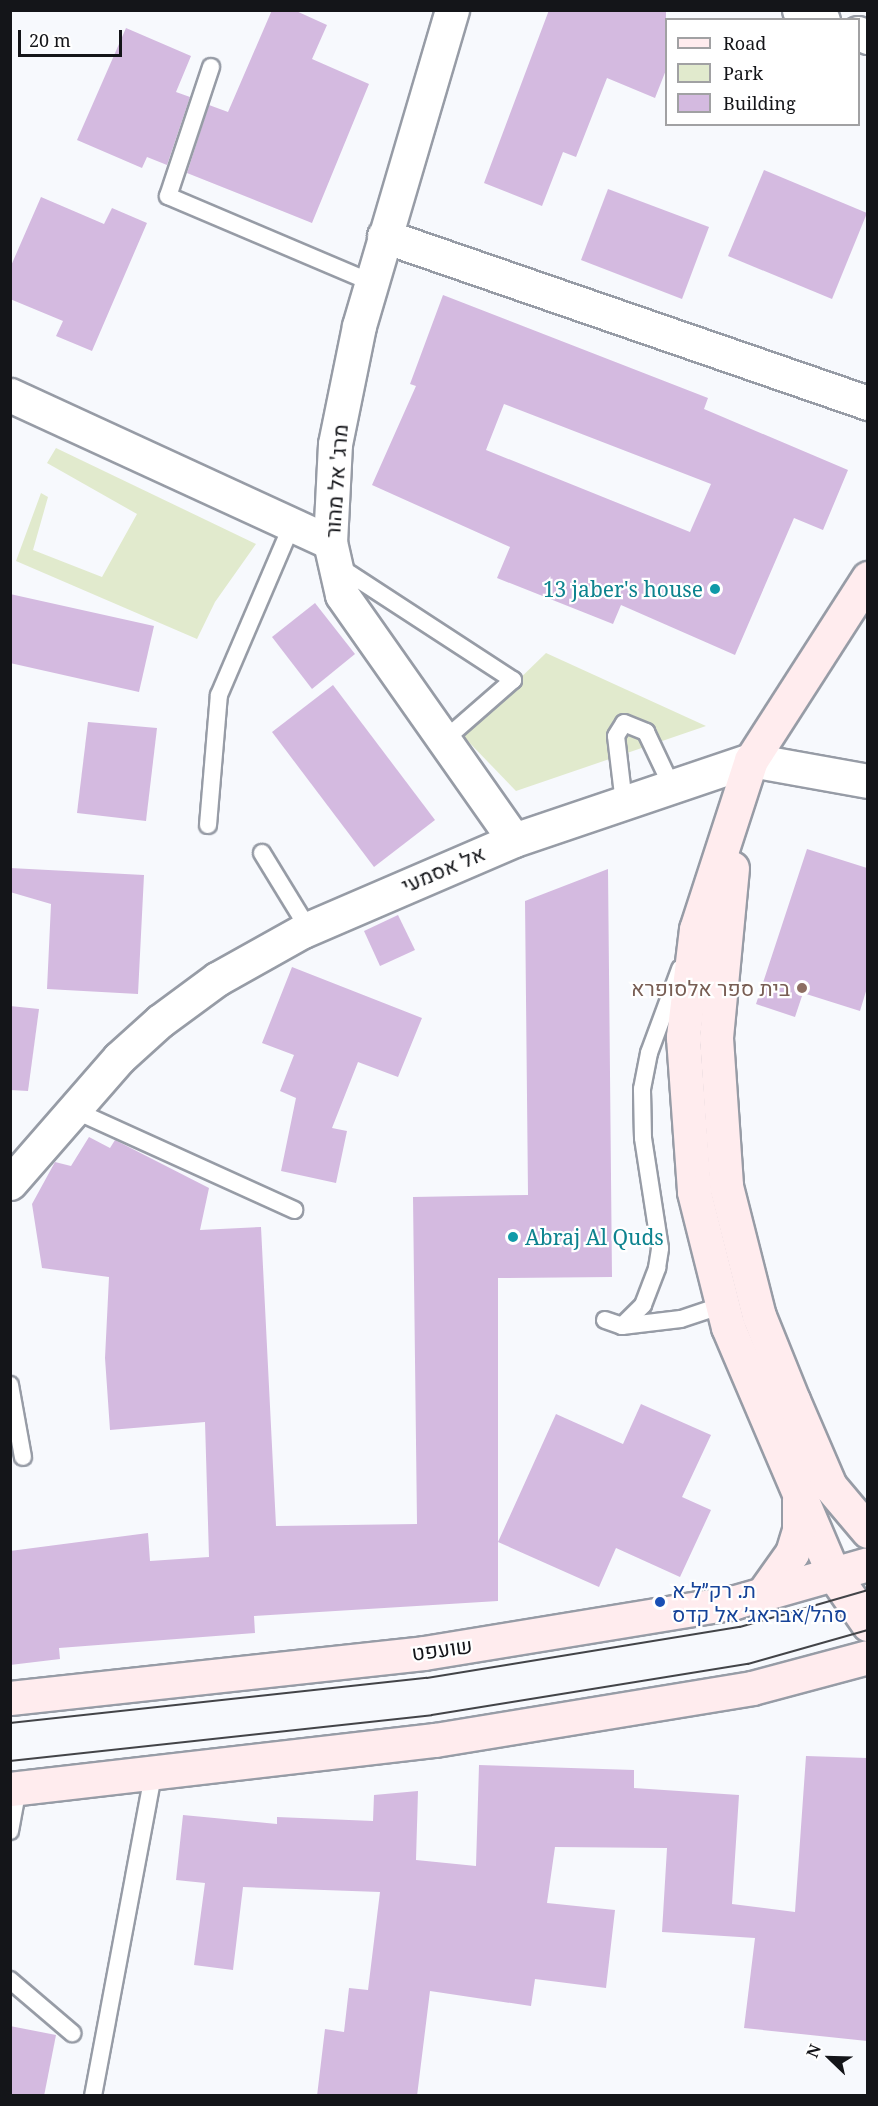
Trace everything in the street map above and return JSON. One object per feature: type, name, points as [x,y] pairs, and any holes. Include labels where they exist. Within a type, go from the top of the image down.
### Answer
[{"type":"street","name":"מרג' אל מהור","points":[[452,10],[371,282],[335,444],[332,553],[342,596],[514,840]]},
{"type":"street","points":[[799,10],[818,18]]},
{"type":"street","points":[[384,236],[867,402]]},
{"type":"street","points":[[10,395],[292,525],[332,553]]},
{"type":"street","points":[[867,578],[751,760],[696,929],[683,1037],[684,1105],[694,1192],[722,1306],[834,1575],[867,1624]]},
{"type":"street","points":[[751,760],[867,782]]},
{"type":"street","points":[[751,760],[725,908],[716,1038],[726,1186],[752,1292],[830,1486],[867,1531]]},
{"type":"street","name":"אל אסמעי","points":[[10,1183],[119,1058],[160,1021],[217,979],[308,928],[514,840],[751,760]]},
{"type":"street","points":[[762,1595],[792,1552],[799,1530],[799,1494]]},
{"type":"street","name":"שועפט","points":[[10,1698],[424,1653],[762,1595],[867,1564]]},
{"type":"street","points":[[14,1788],[435,1740],[752,1688],[867,1657]]},
{"type":"lane","points":[[211,67],[168,196],[371,282]]},
{"type":"lane","points":[[208,825],[219,695],[292,525]]},
{"type":"lane","points":[[332,553],[513,680],[443,741]]},
{"type":"lane","points":[[624,803],[616,736],[624,723],[646,732],[672,787]]},
{"type":"lane","points":[[262,853],[308,928]]},
{"type":"lane","points":[[622,1326],[643,1305],[657,1268],[660,1248],[643,1138],[642,1089],[649,1053],[696,929]]},
{"type":"lane","points":[[74,1110],[294,1210]]},
{"type":"lane","points":[[605,1320],[622,1326],[681,1319],[722,1306],[752,1292]]},
{"type":"lane","points":[[10,1384],[22,1457]]},
{"type":"lane","points":[[93,2096],[154,1771]]},
{"type":"lane","points":[[10,1832],[14,1788]]},
{"type":"lane","points":[[10,1980],[72,2033]]},
{"type":"green space","points":[[56,448],[256,544],[215,602],[197,639],[16,561],[41,493],[48,497],[33,550],[102,577],[137,514],[47,463]]},
{"type":"green space","points":[[546,653],[706,726],[516,791],[462,735]]},
{"type":"building","points":[[272,10],[294,10],[327,25],[312,59],[369,84],[312,223],[187,173],[209,105],[228,112]]},
{"type":"building","points":[[549,10],[666,10],[665,73],[655,98],[607,78],[576,157],[563,152],[542,206],[484,183]]},
{"type":"building","points":[[126,28],[191,56],[176,92],[190,97],[167,165],[147,157],[142,168],[77,140]]},
{"type":"building","points":[[764,170],[867,213],[832,299],[728,256]]},
{"type":"building","points":[[608,189],[709,227],[682,299],[581,260]]},
{"type":"building","points":[[41,197],[104,224],[112,208],[147,223],[92,351],[56,336],[63,321],[10,299],[10,268]]},
{"type":"building","points":[[443,295],[708,398],[704,409],[848,470],[823,530],[794,518],[735,655],[621,605],[613,624],[497,578],[510,547],[372,485],[416,386],[410,384]],"holes":[[[504,404],[711,484],[690,532],[486,450]]]},
{"type":"building","points":[[10,594],[154,626],[139,692],[10,663]]},
{"type":"building","points":[[315,603],[355,654],[312,689],[272,637]]},
{"type":"building","points":[[333,685],[435,820],[374,867],[272,732]]},
{"type":"building","points":[[88,722],[157,728],[146,821],[77,813]]},
{"type":"building","points":[[807,849],[867,868],[867,988],[860,1011],[803,993],[795,1017],[756,1004]]},
{"type":"building","points":[[10,868],[144,875],[138,994],[47,989],[51,904],[10,892]]},
{"type":"building","points":[[608,869],[612,1277],[498,1278],[498,1601],[254,1616],[255,1633],[59,1648],[60,1659],[10,1665],[10,1551],[148,1533],[150,1561],[209,1557],[205,1422],[110,1430],[105,1358],[109,1277],[42,1268],[32,1204],[55,1162],[71,1166],[89,1137],[110,1148],[115,1140],[209,1188],[200,1230],[261,1227],[276,1526],[417,1524],[413,1197],[528,1195],[525,901]]},
{"type":"building","points":[[398,915],[415,950],[380,966],[364,931]]},
{"type":"building","points":[[292,967],[422,1018],[398,1077],[358,1062],[332,1128],[347,1131],[336,1183],[281,1171],[296,1098],[280,1091],[294,1055],[262,1043]]},
{"type":"building","points":[[10,1006],[39,1009],[28,1091],[10,1090]]},
{"type":"building","points":[[641,1404],[711,1435],[682,1497],[711,1510],[680,1577],[616,1548],[599,1587],[498,1542],[556,1414],[623,1444]]},
{"type":"building","points":[[806,1756],[867,1758],[867,2041],[744,2028],[755,1938],[662,1932],[667,1848],[555,1847],[547,1903],[615,1910],[606,1988],[535,1979],[531,2006],[430,1991],[417,2096],[317,2096],[325,2029],[344,2032],[349,1988],[368,1990],[380,1892],[243,1887],[233,1970],[194,1965],[205,1883],[176,1880],[183,1815],[277,1824],[277,1817],[373,1821],[374,1795],[418,1791],[416,1860],[476,1866],[479,1765],[634,1770],[634,1788],[739,1795],[732,1904],[795,1912]]},
{"type":"building","points":[[10,2026],[56,2035],[44,2096],[10,2096]]},
{"type":"tram line","points":[[10,1723],[427,1678],[740,1627],[868,1590]]},
{"type":"tram line","points":[[10,1761],[432,1715],[748,1664],[868,1630]]},
{"type":"place","name":"13 jaber's house","points":[[715,589]]},
{"type":"place","name":"בית ספר אלסופרא","points":[[802,988]]},
{"type":"place","name":"Abraj Al Quds","points":[[513,1237]]},
{"type":"place","name":"ת. רק״ל א סהל/אבראג׳ אל קדס","points":[[660,1602]]}]
